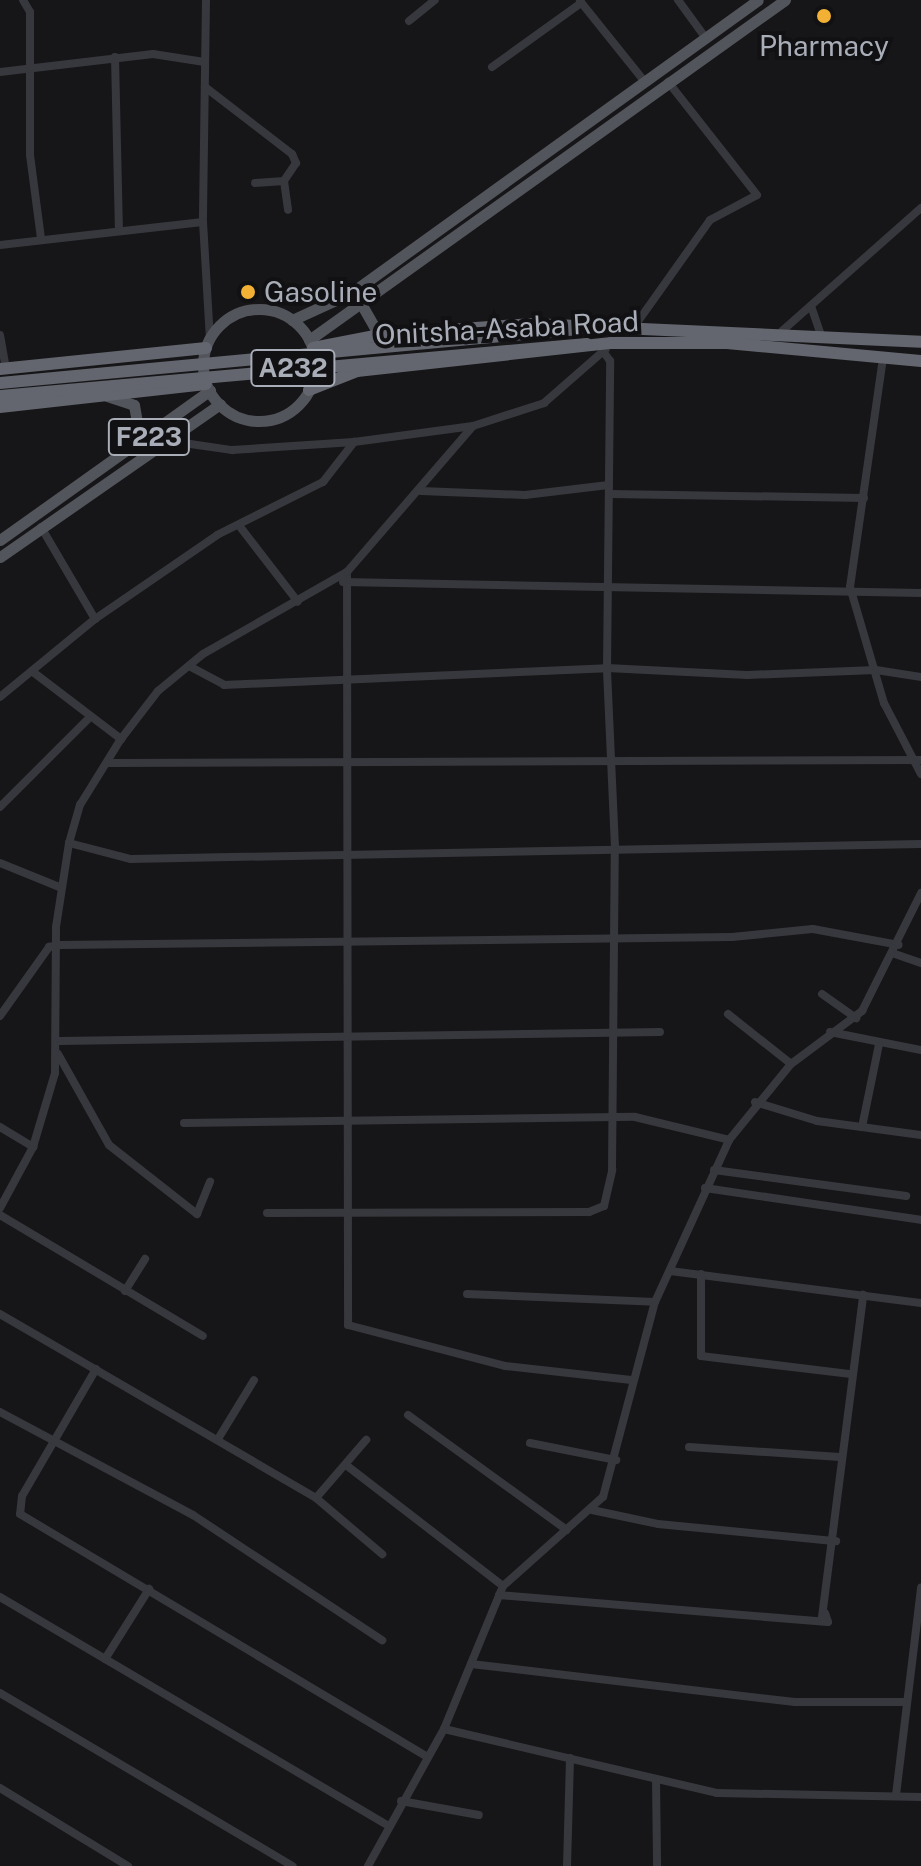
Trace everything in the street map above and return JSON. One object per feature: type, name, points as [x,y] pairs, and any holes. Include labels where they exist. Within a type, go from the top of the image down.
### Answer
[{"type":"highway","points":[[311,344],[379,335],[532,324],[578,329]]},
{"type":"highway","name":"A232","points":[[0,383],[578,329],[634,327],[820,332],[921,342]]},
{"type":"highway","name":"Onitsha-Asaba Road","points":[[0,396],[587,344],[607,347],[727,343],[921,361]]},
{"type":"highway","points":[[3,369],[208,344]]},
{"type":"highway","points":[[309,390],[357,371],[542,356],[587,344]]},
{"type":"highway","points":[[0,407],[208,387]]},
{"type":"main road","points":[[292,320],[351,293],[758,0]]},
{"type":"main road","points":[[311,344],[359,300],[785,0]]},
{"type":"main road","points":[[359,300],[379,335]]},
{"type":"main road","points":[[268,310],[292,320],[311,344],[309,390],[292,410],[268,420],[242,418],[220,404],[208,387],[208,344],[242,312],[268,310]]},
{"type":"main road","name":"F223","points":[[0,557],[41,527],[208,387]]},
{"type":"main road","points":[[107,396],[134,405],[141,443]]},
{"type":"main road","name":"F223","points":[[0,540],[170,441],[220,404]]},
{"type":"street","points":[[23,0],[30,12],[30,155],[41,239]]},
{"type":"street","points":[[206,0],[203,222],[208,344]]},
{"type":"street","points":[[409,21],[435,0]]},
{"type":"street","points":[[678,0],[705,37]]},
{"type":"street","points":[[492,67],[580,1],[644,81]]},
{"type":"street","points":[[115,57],[119,227]]},
{"type":"street","points":[[0,72],[115,57],[204,62]]},
{"type":"street","points":[[634,327],[710,220],[757,195],[668,82]]},
{"type":"street","points":[[205,87],[292,154],[296,163],[284,181],[288,210]]},
{"type":"street","points":[[255,183],[284,181]]},
{"type":"street","points":[[782,331],[921,208]]},
{"type":"street","points":[[0,245],[119,227],[203,222]]},
{"type":"street","points":[[811,306],[820,332]]},
{"type":"street","points":[[0,335],[3,369]]},
{"type":"street","points":[[170,441],[232,450],[354,442],[473,426],[544,403],[607,347],[610,361],[612,586],[607,668],[615,847],[612,1170],[600,1211],[347,1209],[267,1213]]},
{"type":"street","points":[[883,358],[850,587],[876,670],[921,774]]},
{"type":"street","points":[[0,1208],[33,1147],[58,1053],[59,887],[80,805],[109,763],[121,739],[189,666],[347,572],[421,491],[473,426]]},
{"type":"street","points":[[0,697],[95,619],[217,535],[241,528],[323,482],[354,442]]},
{"type":"street","points":[[421,491],[525,495],[610,489],[864,498]]},
{"type":"street","points":[[41,527],[95,619]]},
{"type":"street","points":[[241,528],[298,602]]},
{"type":"street","points":[[347,572],[343,582],[346,678],[344,1122],[348,1325],[476,1360],[631,1380]]},
{"type":"street","points":[[343,582],[850,587],[921,593]]},
{"type":"street","points":[[189,666],[224,685],[607,668],[747,675],[876,670],[921,677]]},
{"type":"street","points":[[33,672],[88,719],[121,739]]},
{"type":"street","points":[[0,807],[88,719]]},
{"type":"street","points":[[109,763],[345,765],[916,760]]},
{"type":"street","points":[[69,843],[123,859],[344,858],[615,847],[921,844]]},
{"type":"street","points":[[0,863],[59,887]]},
{"type":"street","points":[[368,1866],[387,1825],[444,1729],[503,1586],[592,1510],[616,1460],[631,1380],[655,1302],[729,1140],[755,1102],[791,1064],[830,1032],[856,1018],[897,950],[921,893]]},
{"type":"street","points":[[0,1016],[49,947],[59,945],[614,939],[813,929],[897,950],[921,963]]},
{"type":"street","points":[[822,994],[856,1018]]},
{"type":"street","points":[[728,1014],[791,1064]]},
{"type":"street","points":[[60,1041],[611,1029],[660,1032]]},
{"type":"street","points":[[830,1032],[921,1050]]},
{"type":"street","points":[[862,1127],[879,1044]]},
{"type":"street","points":[[58,1053],[109,1145],[197,1214],[210,1181]]},
{"type":"street","points":[[755,1102],[862,1127],[921,1135]]},
{"type":"street","points":[[184,1123],[611,1118],[658,1120],[729,1140]]},
{"type":"street","points":[[0,1127],[33,1147]]},
{"type":"street","points":[[714,1170],[906,1196]]},
{"type":"street","points":[[705,1188],[921,1220]]},
{"type":"street","points":[[0,1215],[203,1336]]},
{"type":"street","points":[[125,1291],[145,1259]]},
{"type":"street","points":[[670,1271],[921,1303]]},
{"type":"street","points":[[701,1274],[701,1356],[849,1374]]},
{"type":"street","points":[[467,1294],[655,1302]]},
{"type":"street","points":[[499,1595],[823,1615],[836,1541],[840,1457],[849,1374],[863,1295]]},
{"type":"street","points":[[0,1314],[316,1498],[382,1554]]},
{"type":"street","points":[[96,1369],[22,1496],[20,1514],[426,1756]]},
{"type":"street","points":[[218,1439],[254,1380]]},
{"type":"street","points":[[0,1412],[193,1515],[382,1640]]},
{"type":"street","points":[[408,1415],[567,1530]]},
{"type":"street","points":[[316,1498],[366,1440]]},
{"type":"street","points":[[530,1443],[616,1460]]},
{"type":"street","points":[[689,1447],[840,1457]]},
{"type":"street","points":[[346,1465],[503,1586]]},
{"type":"street","points":[[592,1510],[836,1541]]},
{"type":"street","points":[[896,1795],[921,1588]]},
{"type":"street","points":[[105,1659],[149,1589]]},
{"type":"street","points":[[0,1597],[387,1825]]},
{"type":"street","points":[[471,1664],[795,1702],[907,1702]]},
{"type":"street","points":[[0,1693],[293,1866]]},
{"type":"street","points":[[444,1729],[717,1793],[921,1797]]},
{"type":"street","points":[[567,1866],[570,1758]]},
{"type":"street","points":[[656,1779],[657,1866]]},
{"type":"street","points":[[0,1788],[128,1866]]},
{"type":"street","points":[[401,1801],[479,1815]]},
{"type":"place","name":"Pharmacy","points":[[824,16]]},
{"type":"place","name":"Gasoline","points":[[248,292]]}]
